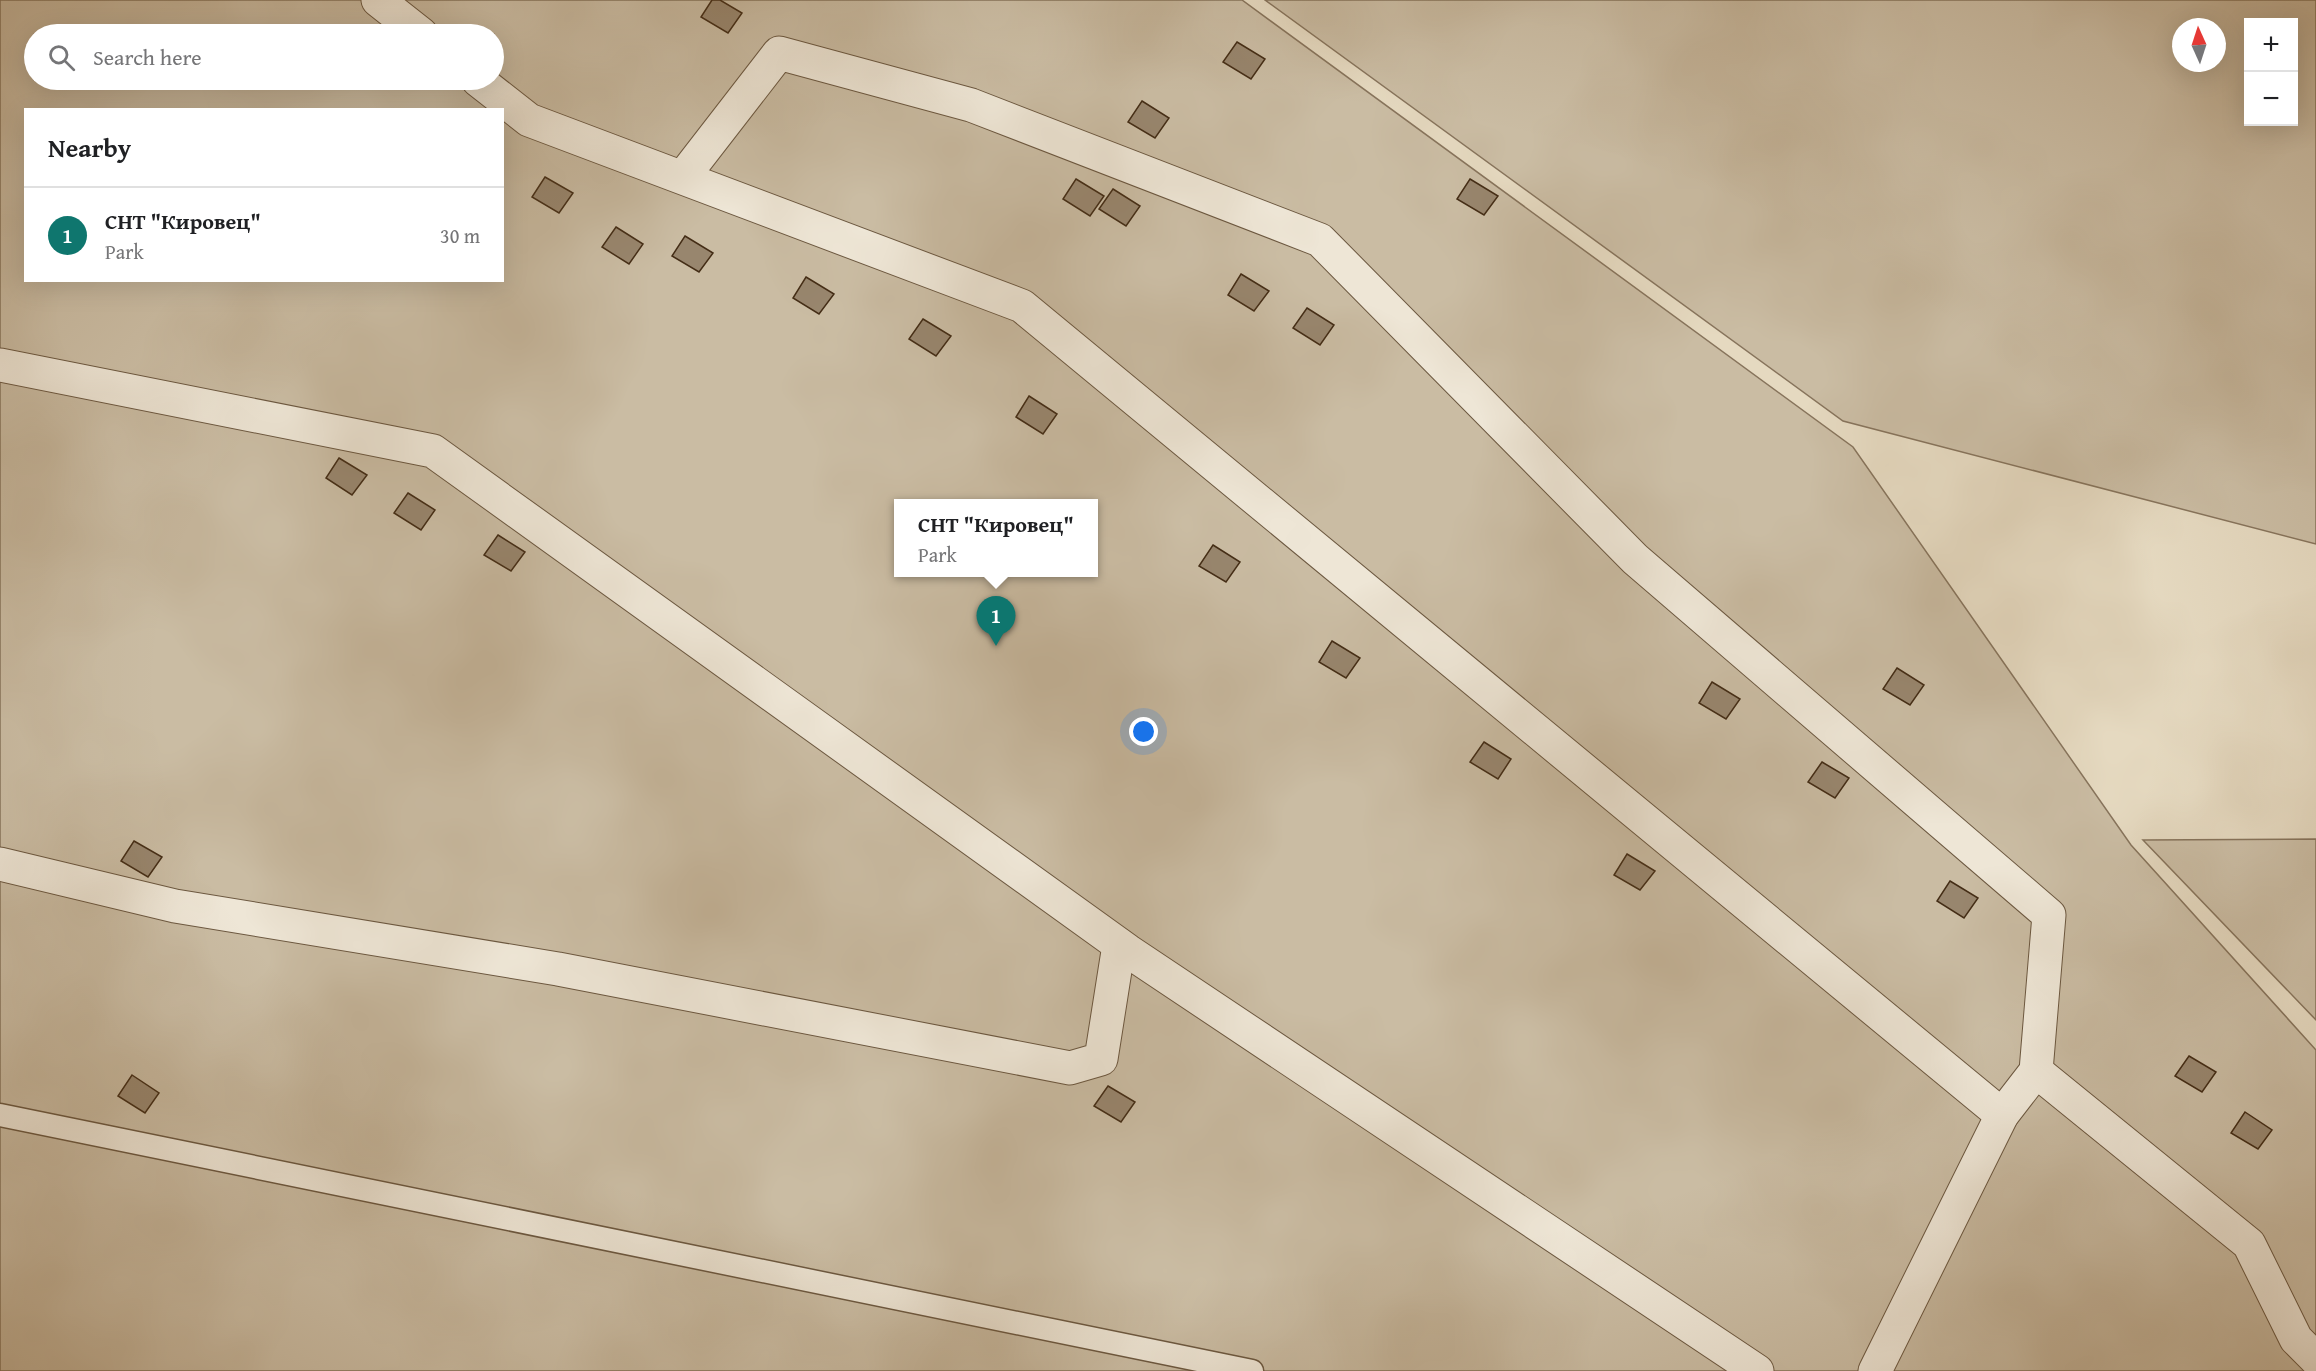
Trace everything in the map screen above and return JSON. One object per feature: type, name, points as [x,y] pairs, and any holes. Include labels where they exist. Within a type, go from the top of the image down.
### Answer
[{"type":"street","points":[[378,0],[408,24]]},
{"type":"street","points":[[683,177],[779,53],[971,105],[1320,240],[1635,559],[2049,915],[2036,1071],[2002,1115],[1875,1371]]},
{"type":"street","points":[[491,90],[529,120],[1022,306],[2002,1115]]},
{"type":"street","points":[[0,365],[433,451],[1119,945],[1757,1371]]},
{"type":"street","points":[[0,864],[175,906],[558,969],[1070,1068],[1101,1059],[1119,945]]},
{"type":"street","points":[[2036,1071],[2249,1244],[2296,1339],[2316,1359]]},
{"type":"lane","points":[[0,1115],[1251,1371]]},
{"type":"shaded area","points":[[0,0],[1242,0],[1853,447],[2131,845],[2316,1050],[2316,1371],[0,1371]]},
{"type":"shaded area","points":[[1265,0],[2316,0],[2316,544],[1843,421]]},
{"type":"shaded area","points":[[2316,839],[2316,1020],[2143,840]]},
{"type":"building","points":[[712,0],[720,0],[742,13],[728,33],[701,17]]},
{"type":"building","points":[[1237,42],[1265,59],[1251,79],[1223,62]]},
{"type":"building","points":[[1142,101],[1169,118],[1155,138],[1128,122]]},
{"type":"building","points":[[545,177],[573,193],[559,213],[532,197]]},
{"type":"building","points":[[1076,179],[1104,196],[1090,216],[1063,199]]},
{"type":"building","points":[[1470,179],[1498,196],[1484,215],[1457,199]]},
{"type":"building","points":[[1113,189],[1140,206],[1126,226],[1099,209]]},
{"type":"building","points":[[616,227],[643,244],[629,264],[602,247]]},
{"type":"building","points":[[685,236],[713,253],[699,272],[672,256]]},
{"type":"building","points":[[1241,274],[1269,291],[1254,311],[1228,295]]},
{"type":"building","points":[[806,277],[834,294],[819,314],[793,298]]},
{"type":"building","points":[[1307,308],[1334,325],[1320,345],[1293,328]]},
{"type":"building","points":[[923,319],[951,336],[936,356],[909,339]]},
{"type":"building","points":[[1029,396],[1057,414],[1043,434],[1016,417]]},
{"type":"building","points":[[339,458],[367,475],[352,495],[326,478]]},
{"type":"building","points":[[408,493],[435,510],[421,530],[394,513]]},
{"type":"building","points":[[498,535],[525,552],[511,571],[484,555]]},
{"type":"building","points":[[1213,545],[1240,562],[1226,582],[1199,566]]},
{"type":"building","points":[[1332,641],[1360,658],[1346,678],[1319,662]]},
{"type":"building","points":[[1897,668],[1924,685],[1910,705],[1883,689]]},
{"type":"building","points":[[1712,682],[1740,699],[1726,719],[1699,703]]},
{"type":"building","points":[[1484,742],[1511,759],[1498,779],[1470,762]]},
{"type":"building","points":[[1822,762],[1849,778],[1835,798],[1808,782]]},
{"type":"building","points":[[134,841],[162,857],[148,877],[121,861]]},
{"type":"building","points":[[1627,854],[1655,871],[1640,890],[1614,875]]},
{"type":"building","points":[[1950,881],[1978,898],[1964,918],[1937,901]]},
{"type":"building","points":[[2189,1056],[2216,1072],[2202,1092],[2175,1076]]},
{"type":"building","points":[[132,1075],[159,1093],[145,1113],[118,1096]]},
{"type":"building","points":[[1108,1086],[1135,1102],[1121,1122],[1094,1106]]},
{"type":"building","points":[[2245,1112],[2272,1130],[2258,1149],[2231,1133]]},
{"type":"place","name":"СНТ \"Кировец\"","points":[[996,646]]}]
